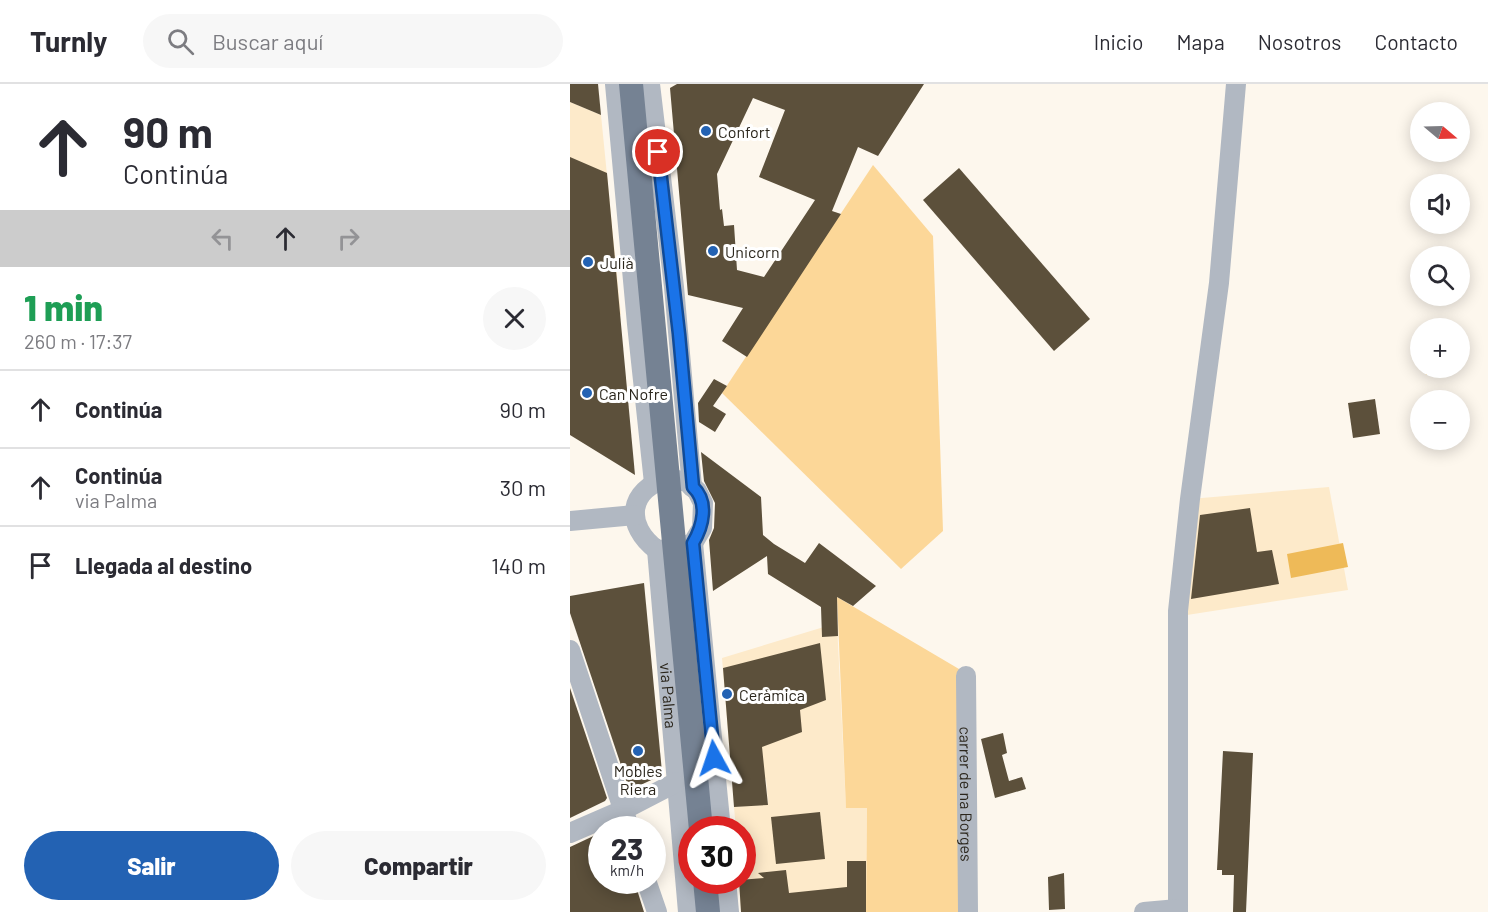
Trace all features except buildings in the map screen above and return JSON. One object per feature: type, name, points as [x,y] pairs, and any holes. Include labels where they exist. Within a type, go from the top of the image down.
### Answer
[{"type":"main road","name":"via Palma","points":[[631,84],[661,481],[675,547],[699,816]]},
{"type":"main road","points":[[706,894],[708,912]]},
{"type":"street","points":[[615,84],[636,313],[661,481]]},
{"type":"street","points":[[650,84],[674,287],[693,487]]},
{"type":"street","points":[[1144,912],[1178,910],[1178,611],[1190,499],[1219,282],[1236,84]]},
{"type":"street","points":[[661,481],[687,482],[693,487],[703,503],[702,528],[675,547],[639,532],[635,515],[640,496],[661,481]]},
{"type":"street","points":[[570,521],[635,515]]},
{"type":"street","name":"via Palma","points":[[675,547],[677,782],[688,912]]},
{"type":"street","name":"via Palma","points":[[675,547],[719,816]]},
{"type":"street","points":[[570,650],[625,816]]},
{"type":"street","name":"carrer de na Borges","points":[[966,675],[968,912]]},
{"type":"street","points":[[570,833],[623,810],[677,782]]},
{"type":"street","points":[[651,894],[657,912]]},
{"type":"street","points":[[727,894],[729,912]]},
{"type":"shaded area","points":[[570,102],[601,115],[621,315],[570,294]]},
{"type":"shaded area","points":[[873,165],[933,236],[943,531],[901,569],[722,393]]},
{"type":"shaded area","points":[[1329,487],[1348,590],[1187,615],[1190,499]]},
{"type":"shaded area","points":[[1343,543],[1348,567],[1291,578],[1287,554]]},
{"type":"shaded area","points":[[837,597],[959,669],[963,912],[866,912],[867,808],[846,808]]},
{"type":"shaded area","points":[[837,623],[846,807],[867,807],[866,912],[741,912],[740,894],[756,894],[756,816],[735,816],[734,807],[768,804],[766,779],[732,782],[722,658]]},
{"type":"place","name":"Confort","points":[[706,131]]},
{"type":"place","name":"Unicorn","points":[[713,251]]},
{"type":"place","name":"Julià","points":[[588,262]]},
{"type":"place","name":"Can Nofre","points":[[587,393]]},
{"type":"place","name":"Ceràmica","points":[[727,694]]},
{"type":"place","name":"Mobles Riera","points":[[638,751]]},
{"type":"route","points":[[658,152],[679,334],[693,487],[703,503],[702,528],[693,543],[714,758]]}]
